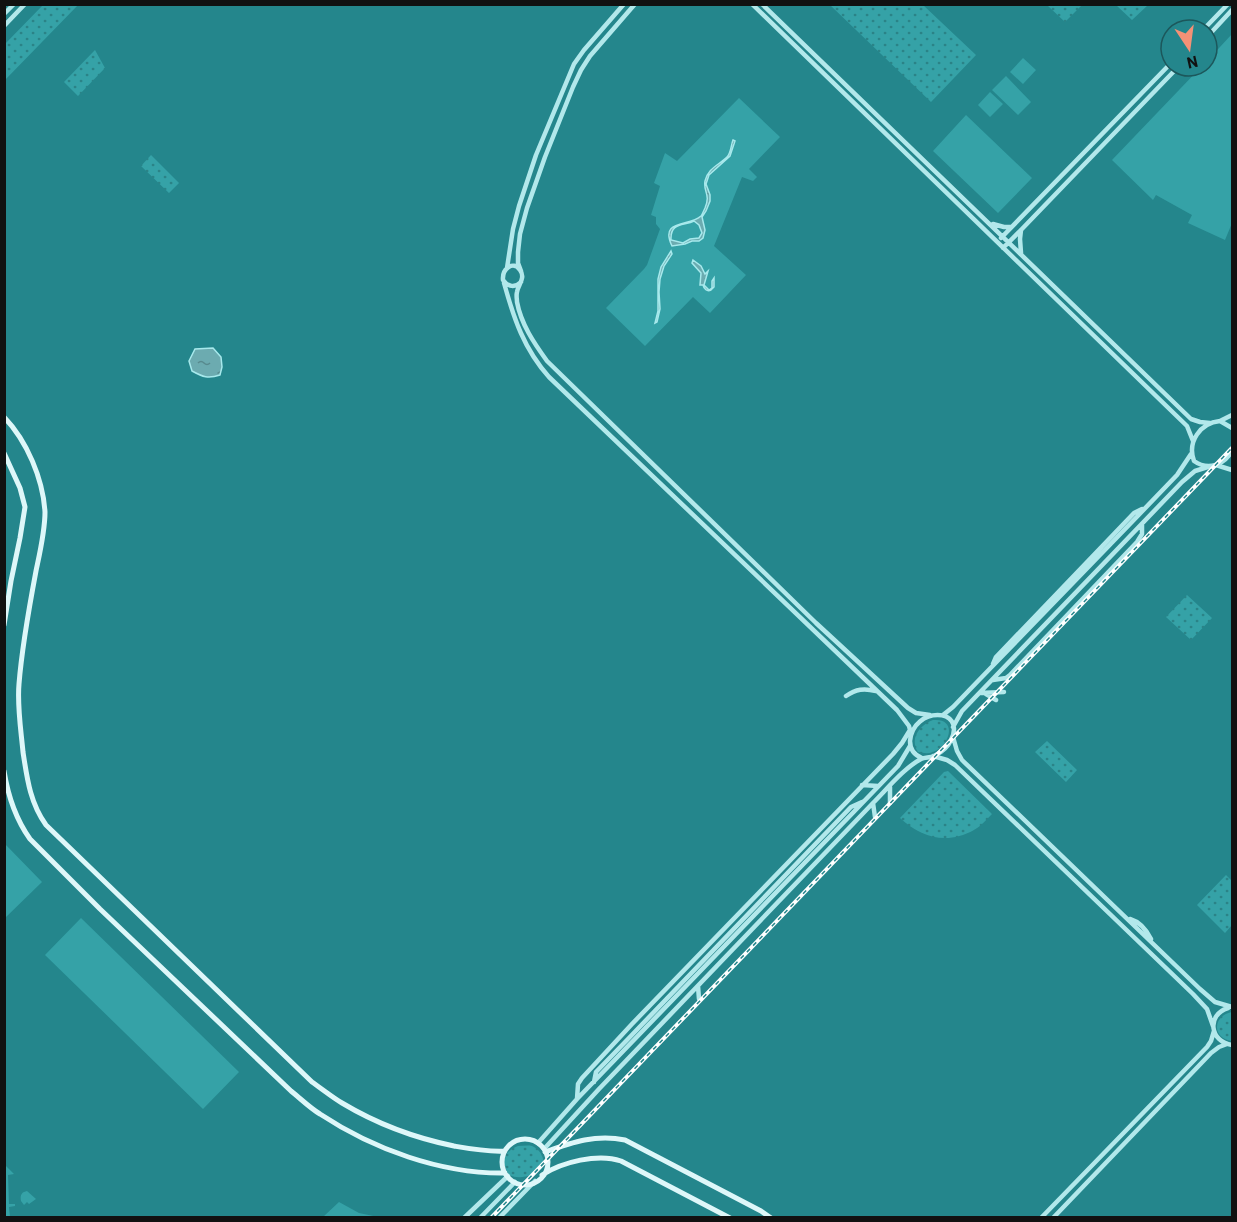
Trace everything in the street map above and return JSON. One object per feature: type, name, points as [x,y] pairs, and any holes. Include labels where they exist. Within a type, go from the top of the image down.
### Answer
[{"type":"main road","points":[[4,417],[37,470],[45,512],[18,685],[29,789],[40,817],[312,1082],[342,1103],[408,1135],[474,1150],[505,1150]]},
{"type":"main road","points":[[4,453],[20,488],[24,510],[4,625]]},
{"type":"main road","points":[[4,771],[11,803],[22,828],[30,839],[291,1091],[318,1113],[349,1132],[391,1151],[428,1164],[486,1174],[506,1175]]},
{"type":"main road","points":[[544,1151],[596,1138],[612,1137],[625,1140],[771,1218]]},
{"type":"main road","points":[[543,1175],[547,1166],[544,1151],[538,1143],[530,1139],[522,1139],[515,1141],[505,1150],[502,1163],[506,1175],[515,1182],[526,1184],[536,1181],[548,1172],[579,1161],[611,1158],[621,1161],[730,1218]]},
{"type":"street","points":[[4,14],[14,4]]},
{"type":"street","points":[[4,26],[25,4]]},
{"type":"street","points":[[624,4],[574,63],[536,155],[513,229],[507,268],[502,276],[510,306],[527,347],[549,377],[902,716],[910,732],[912,752],[922,758]]},
{"type":"street","points":[[635,4],[590,56],[581,70],[545,157],[520,234],[518,263],[522,277],[516,295],[521,316],[535,345],[547,361],[816,623],[908,708],[916,713],[934,715],[943,714],[953,706],[1177,475],[1191,454],[1193,441],[1210,423]]},
{"type":"street","points":[[752,4],[1187,426],[1193,441]]},
{"type":"street","points":[[762,4],[1191,418],[1210,423],[1233,415]]},
{"type":"street","points":[[1214,18],[1227,4]]},
{"type":"street","points":[[1219,25],[1233,10]]},
{"type":"street","points":[[997,242],[1159,75]]},
{"type":"street","points":[[1003,248],[1168,78]]},
{"type":"street","points":[[988,222],[997,226],[1012,227]]},
{"type":"street","points":[[1021,253],[1022,230]]},
{"type":"street","points":[[507,268],[516,267],[522,273]]},
{"type":"street","points":[[504,282],[512,286],[521,282]]},
{"type":"street","points":[[1220,421],[1233,428]]},
{"type":"street","points":[[544,1151],[599,1089],[873,803],[905,771],[922,758],[933,756],[944,749],[951,740],[953,727],[961,713],[1182,482],[1195,471],[1224,461],[1233,450]]},
{"type":"street","points":[[1191,454],[1199,465],[1233,470]]},
{"type":"street","points":[[992,680],[1008,677],[1053,631],[1139,540],[1142,534],[1142,524]]},
{"type":"street","points":[[846,696],[860,689],[878,692]]},
{"type":"street","points":[[986,694],[1004,692]]},
{"type":"street","points":[[979,693],[996,700]]},
{"type":"street","points":[[943,714],[949,718],[953,727]]},
{"type":"street","points":[[577,1099],[578,1084],[582,1078],[899,748],[916,725],[921,720],[934,715]]},
{"type":"street","points":[[952,734],[962,760],[1215,1002],[1232,1007]]},
{"type":"street","points":[[538,1143],[577,1099],[901,762],[910,746]]},
{"type":"street","points":[[933,756],[951,762],[1193,994],[1207,1009],[1219,1040],[1230,1044]]},
{"type":"street","points":[[862,785],[878,786]]},
{"type":"street","points":[[890,787],[890,802]]},
{"type":"street","points":[[873,803],[875,818]]},
{"type":"street","points":[[1018,835],[1023,830]]},
{"type":"street","points":[[698,986],[699,999]]},
{"type":"street","points":[[1041,1218],[1207,1047],[1211,1041],[1216,1017],[1221,1010],[1232,1007]]},
{"type":"street","points":[[1053,1218],[1211,1053],[1219,1047],[1230,1044]]},
{"type":"street","points":[[464,1218],[506,1175]]},
{"type":"street","points":[[499,1218],[536,1181]]},
{"type":"street","points":[[480,1218],[515,1182]]},
{"type":"shaded area","points":[[43,5],[78,5],[5,80],[5,44]]},
{"type":"shaded area","points":[[830,5],[923,5],[976,55],[931,102]]},
{"type":"shaded area","points":[[1047,5],[1082,5],[1065,22]]},
{"type":"shaded area","points":[[1116,5],[1148,5],[1132,20]]},
{"type":"shaded area","points":[[1232,34],[1232,223],[1225,240],[1188,223],[1192,215],[1156,195],[1153,200],[1112,160],[1191,78],[1219,78],[1219,48]]},
{"type":"shaded area","points":[[95,50],[105,68],[78,96],[64,82]]},
{"type":"shaded area","points":[[1023,58],[1036,70],[1023,84],[1010,72]]},
{"type":"shaded area","points":[[1006,76],[1031,102],[1018,115],[992,90]]},
{"type":"shaded area","points":[[990,92],[1003,104],[990,117],[978,105]]},
{"type":"shaded area","points":[[739,98],[780,137],[749,169],[757,177],[753,181],[742,177],[714,246],[746,275],[710,313],[693,297],[645,346],[606,308],[647,265],[660,229],[656,224],[656,217],[651,215],[660,186],[654,183],[665,153],[677,161]]},
{"type":"shaded area","points":[[966,115],[1032,178],[998,213],[933,151]]},
{"type":"shaded area","points":[[151,155],[179,183],[169,193],[141,166]]},
{"type":"shaded area","points":[[1187,595],[1212,618],[1191,640],[1166,617]]},
{"type":"shaded area","points":[[933,720],[946,723],[949,728],[947,739],[939,749],[933,752],[918,752],[915,737],[924,725]]},
{"type":"shaded area","points":[[1047,741],[1077,770],[1066,782],[1035,752]]},
{"type":"shaded area","points":[[948,771],[992,814],[977,828],[964,835],[945,838],[926,835],[900,818],[944,772]]},
{"type":"shaded area","points":[[5,844],[42,882],[5,918],[4,917]]},
{"type":"shaded area","points":[[1226,875],[1232,881],[1232,925],[1225,933],[1197,905]]},
{"type":"shaded area","points":[[81,918],[239,1072],[203,1109],[45,955]]},
{"type":"shaded area","points":[[1232,1012],[1232,1041],[1221,1036],[1217,1027],[1225,1014]]},
{"type":"shaded area","points":[[518,1146],[532,1146],[540,1153],[543,1159],[541,1169],[522,1177],[508,1173],[504,1163],[505,1157]]},
{"type":"shaded area","points":[[4,1164],[14,1174],[8,1175],[9,1204],[15,1204],[9,1207],[10,1217],[5,1217]]},
{"type":"shaded area","points":[[27,1191],[36,1199],[24,1205],[21,1196]]},
{"type":"shaded area","points":[[339,1202],[359,1213],[378,1217],[323,1217]]},
{"type":"water","points":[[733,140],[735,141],[730,156],[709,175],[706,184],[710,201],[702,217],[705,230],[703,238],[699,241],[672,246],[669,231],[677,225],[701,215],[707,199],[705,185],[706,177],[728,155]],"holes":[[[694,221],[699,225],[702,233],[699,238],[683,243],[671,240],[675,227]]]},
{"type":"water","points":[[671,251],[672,254],[664,266],[660,279],[660,309],[655,323],[658,311],[658,279],[661,267]]},
{"type":"water","points":[[693,260],[701,266],[705,274],[708,271],[704,285],[709,290],[700,285],[701,273],[692,263]]},
{"type":"water","points":[[213,348],[221,357],[220,375],[206,377],[192,371],[189,361],[195,349]]},
{"type":"railway","points":[[491,1218],[1232,448]]}]
